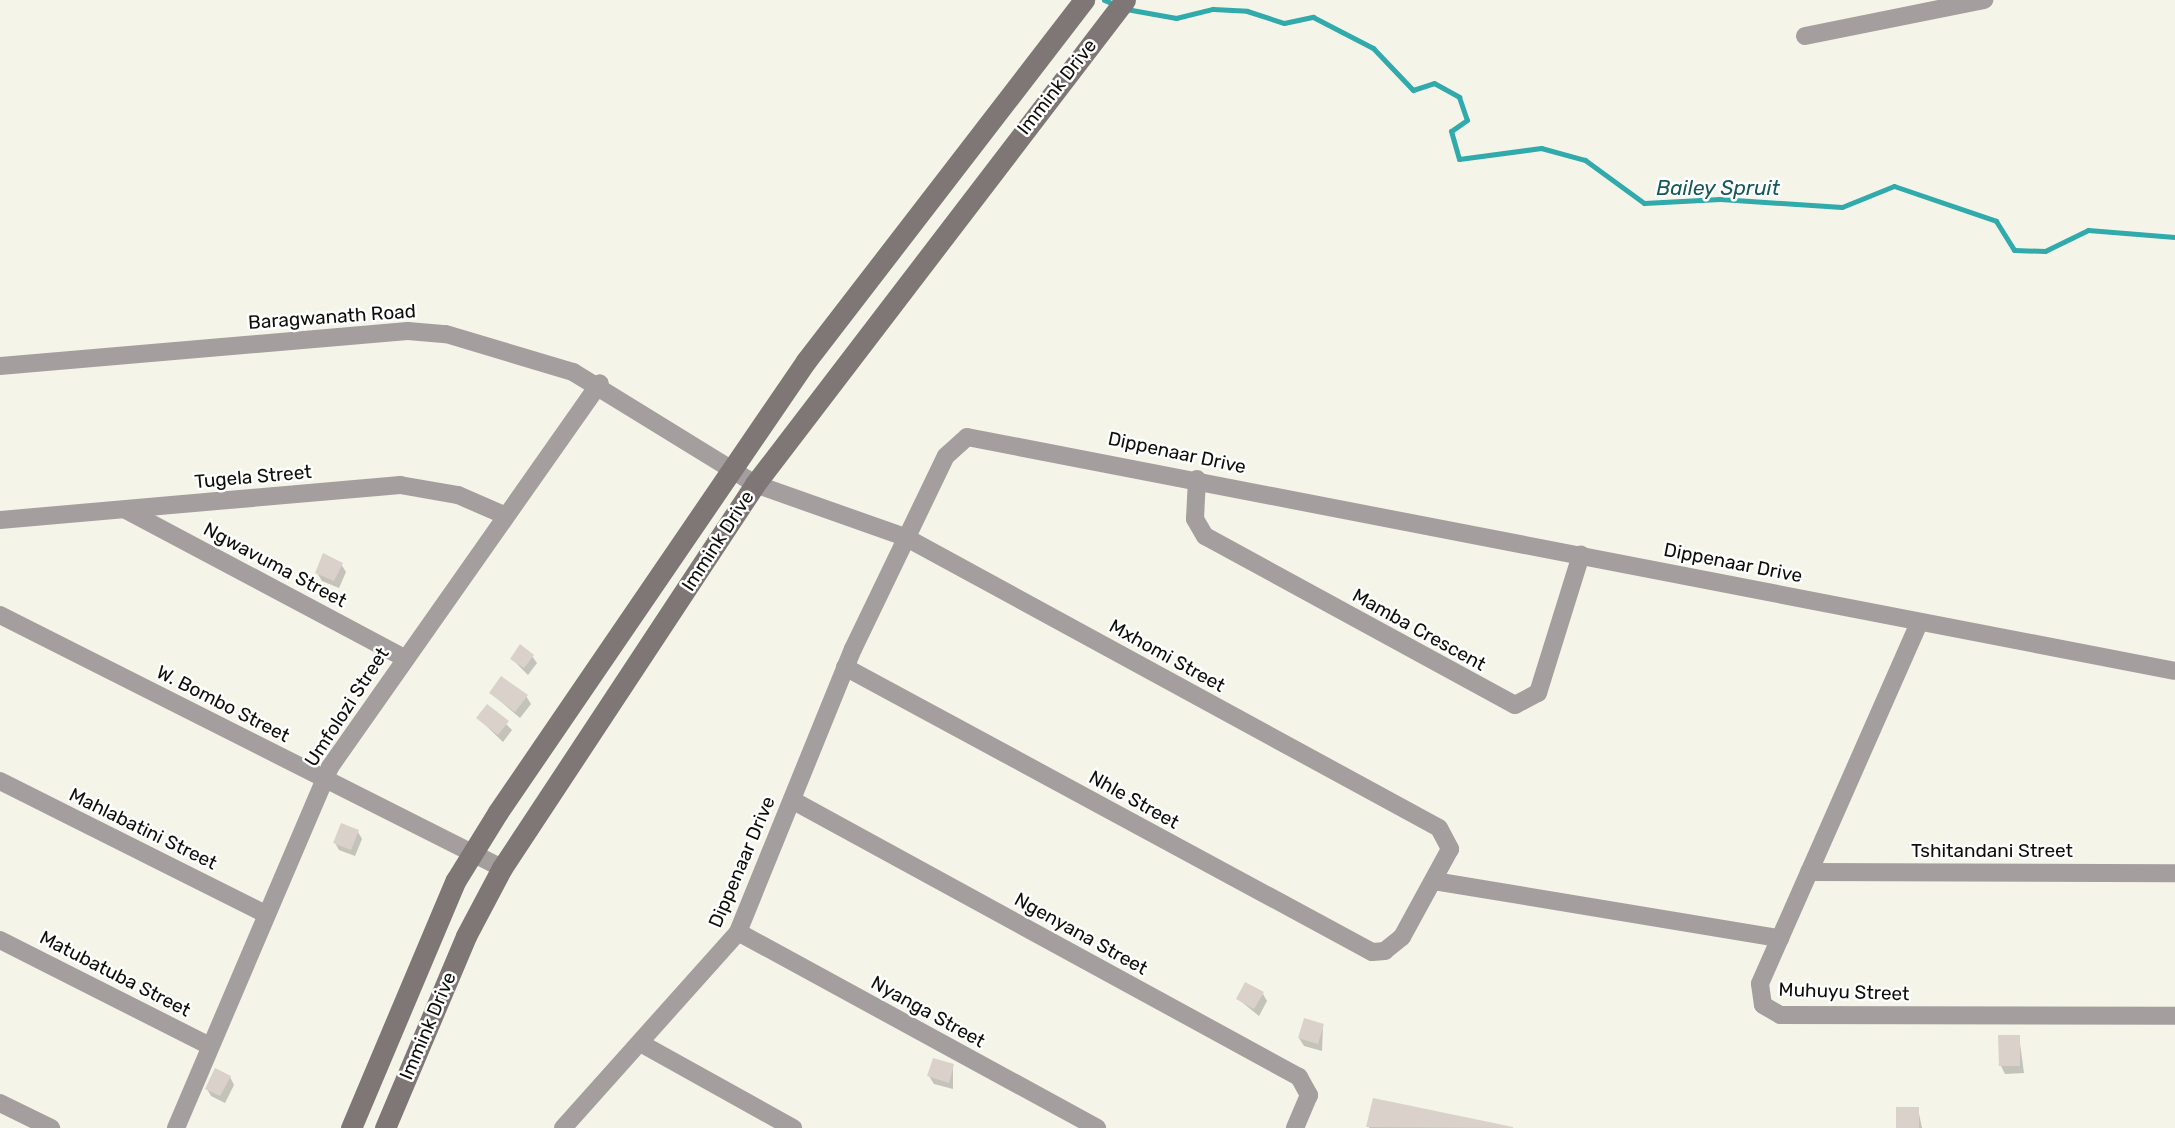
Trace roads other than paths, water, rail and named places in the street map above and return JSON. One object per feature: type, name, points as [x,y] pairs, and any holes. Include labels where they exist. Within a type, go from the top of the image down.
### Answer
[{"type":"main road","name":"Immink Drive","points":[[351,1128],[471,854],[806,362],[1084,0]]},
{"type":"main road","name":"Immink Drive","points":[[385,1128],[466,936],[502,869],[755,484],[1125,0]]},
{"type":"street","points":[[1805,36],[1983,0]]},
{"type":"street","name":"Baragwanath Road","points":[[0,366],[408,331],[446,334],[600,383],[731,471],[755,484]]},
{"type":"street","name":"Umfolozi Street","points":[[177,1128],[324,779],[404,658],[600,383]]},
{"type":"street","name":"Dippenaar Drive","points":[[563,1128],[642,1044],[738,932],[845,667],[905,537],[946,456],[967,437],[1197,479],[2175,671]]},
{"type":"street","name":"Mamba Crescent","points":[[1197,479],[1194,514],[1205,536],[1515,705],[1538,693],[1581,555]]},
{"type":"street","name":"Mxhomi Street","points":[[755,484],[905,537],[1439,828],[1450,849],[1402,937]]},
{"type":"street","name":"Tugela Street","points":[[0,520],[400,485],[458,495],[506,516]]},
{"type":"street","name":"Ngwavuma Street","points":[[126,510],[404,658]]},
{"type":"street","name":"W. Bombo Street","points":[[0,615],[502,869]]},
{"type":"street","name":"Muhuyu Street","points":[[1919,622],[1759,989],[1766,1010],[1780,1016],[2175,1016]]},
{"type":"street","name":"Nhle Street","points":[[845,667],[1364,949],[1385,951],[1402,937]]},
{"type":"street","name":"Mahlabatini Street","points":[[0,781],[266,914]]},
{"type":"street","name":"Ngenyana Street","points":[[792,800],[1299,1077],[1309,1095],[1295,1128]]},
{"type":"street","name":"Tshitandani Street","points":[[1809,872],[2175,873]]},
{"type":"street","points":[[1434,881],[1780,938]]},
{"type":"street","name":"Nyanga Street","points":[[738,932],[1097,1128]]},
{"type":"street","name":"Matubatuba Street","points":[[0,940],[210,1046]]},
{"type":"street","points":[[642,1044],[793,1128]]},
{"type":"street","points":[[0,1103],[51,1128]]},
{"type":"waterway","name":"Bailey Spruit","points":[[1104,0],[1114,4]]},
{"type":"waterway","name":"Bailey Spruit","points":[[1126,9],[1176,18],[1213,9],[1247,11],[1284,23],[1313,17],[1373,48],[1413,90],[1434,83],[1459,97],[1467,120],[1451,131],[1459,159],[1541,148],[1585,160],[1644,203],[1720,199],[1842,207],[1894,186],[1996,221],[2014,250],[2045,251],[2088,230],[2175,237]]}]
